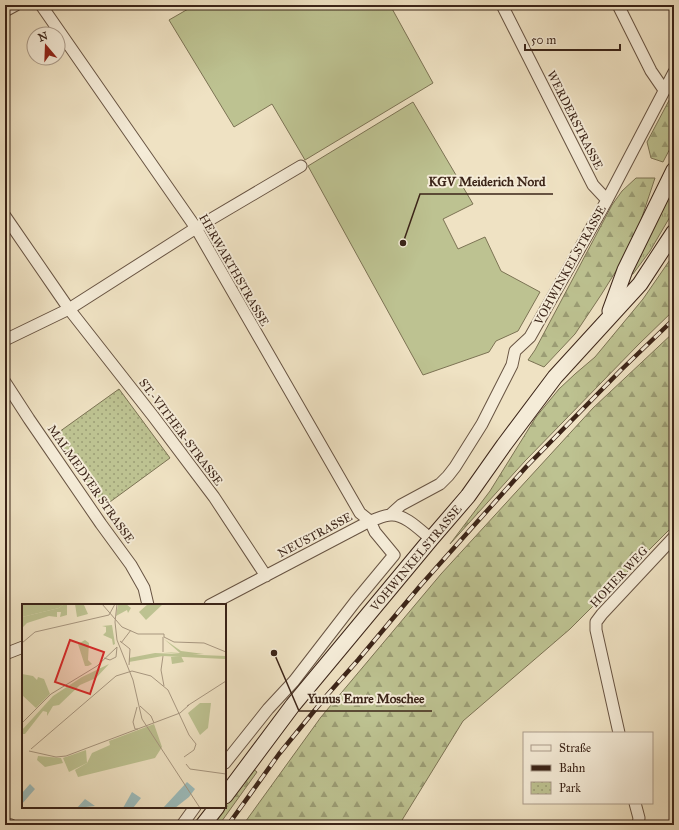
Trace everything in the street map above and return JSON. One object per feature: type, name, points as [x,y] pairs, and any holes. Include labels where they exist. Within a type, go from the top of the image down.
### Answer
[{"type":"main road","name":"VOHWINKELSTRASSE","points":[[607,320],[625,270],[674,170]]},
{"type":"main road","name":"VOHWINKELSTRASSE","points":[[226,795],[293,705],[468,496],[504,445],[556,377],[640,284],[674,232]]},
{"type":"main road","points":[[203,825],[216,808]]},
{"type":"street","points":[[5,11],[16,5]]},
{"type":"street","name":"HERWARTHSTRASSE","points":[[41,5],[196,228],[360,513],[370,521],[375,532],[394,555],[355,602],[294,681],[268,709],[226,762]]},
{"type":"street","name":"WERDERSTRASSE","points":[[502,5],[593,185],[607,200]]},
{"type":"street","points":[[618,5],[651,71],[664,90]]},
{"type":"street","name":"VOHWINKELSTRASSE","points":[[390,515],[401,505],[440,484],[455,467],[482,424],[512,365],[515,351],[530,337],[607,200],[674,72]]},
{"type":"street","points":[[5,340],[69,309],[196,228],[301,166]]},
{"type":"street","name":"ST.-VITHER-STRASSE","points":[[5,216],[69,309],[214,497],[266,576]]},
{"type":"street","name":"MALMEDYER STRASSE","points":[[5,382],[101,524],[131,564],[144,588],[148,604]]},
{"type":"street","points":[[390,515],[399,515],[405,518],[431,539]]},
{"type":"street","name":"NEUSTRASSE","points":[[212,604],[370,521],[390,515]]},
{"type":"street","name":"HOHER WEG","points":[[619,732],[596,630],[596,622],[674,537]]},
{"type":"street","points":[[5,654],[22,647]]},
{"type":"street","points":[[635,804],[639,818],[638,825]]},
{"type":"street","points":[[182,825],[194,808]]},
{"type":"street","points":[[5,824],[11,825]]},
{"type":"green space","points":[[195,5],[390,5],[433,83],[305,160],[272,104],[234,127],[169,20]]},
{"type":"green space","points":[[674,91],[674,141],[663,162],[651,158],[647,142]]},
{"type":"green space","points":[[413,102],[473,204],[443,219],[458,249],[485,237],[501,271],[540,292],[518,331],[496,341],[489,352],[423,375],[308,166]]},
{"type":"green space","points":[[636,178],[655,178],[640,223],[621,263],[575,334],[544,367],[528,360],[535,350],[612,205],[622,191]]},
{"type":"green space","points":[[674,182],[674,210],[650,251],[633,274],[631,274]]},
{"type":"green space","points":[[674,254],[674,310],[525,461],[450,544],[490,491],[536,417],[559,389],[595,357],[643,299]]},
{"type":"green space","points":[[674,332],[674,525],[570,629],[463,721],[399,825],[243,825],[321,717],[441,574],[593,408]]},
{"type":"green space","points":[[119,389],[170,458],[103,507],[52,437]]},
{"type":"green space","points":[[252,768],[257,772],[219,825],[211,825],[223,808],[226,808],[226,804]]},
{"type":"railway","points":[[228,825],[279,754],[420,586],[527,466],[621,370],[674,319]]},
{"type":"place","name":"KGV Meiderich Nord","points":[[403,243]]},
{"type":"place","name":"Yunus Emre Moschee","points":[[274,653]]}]
